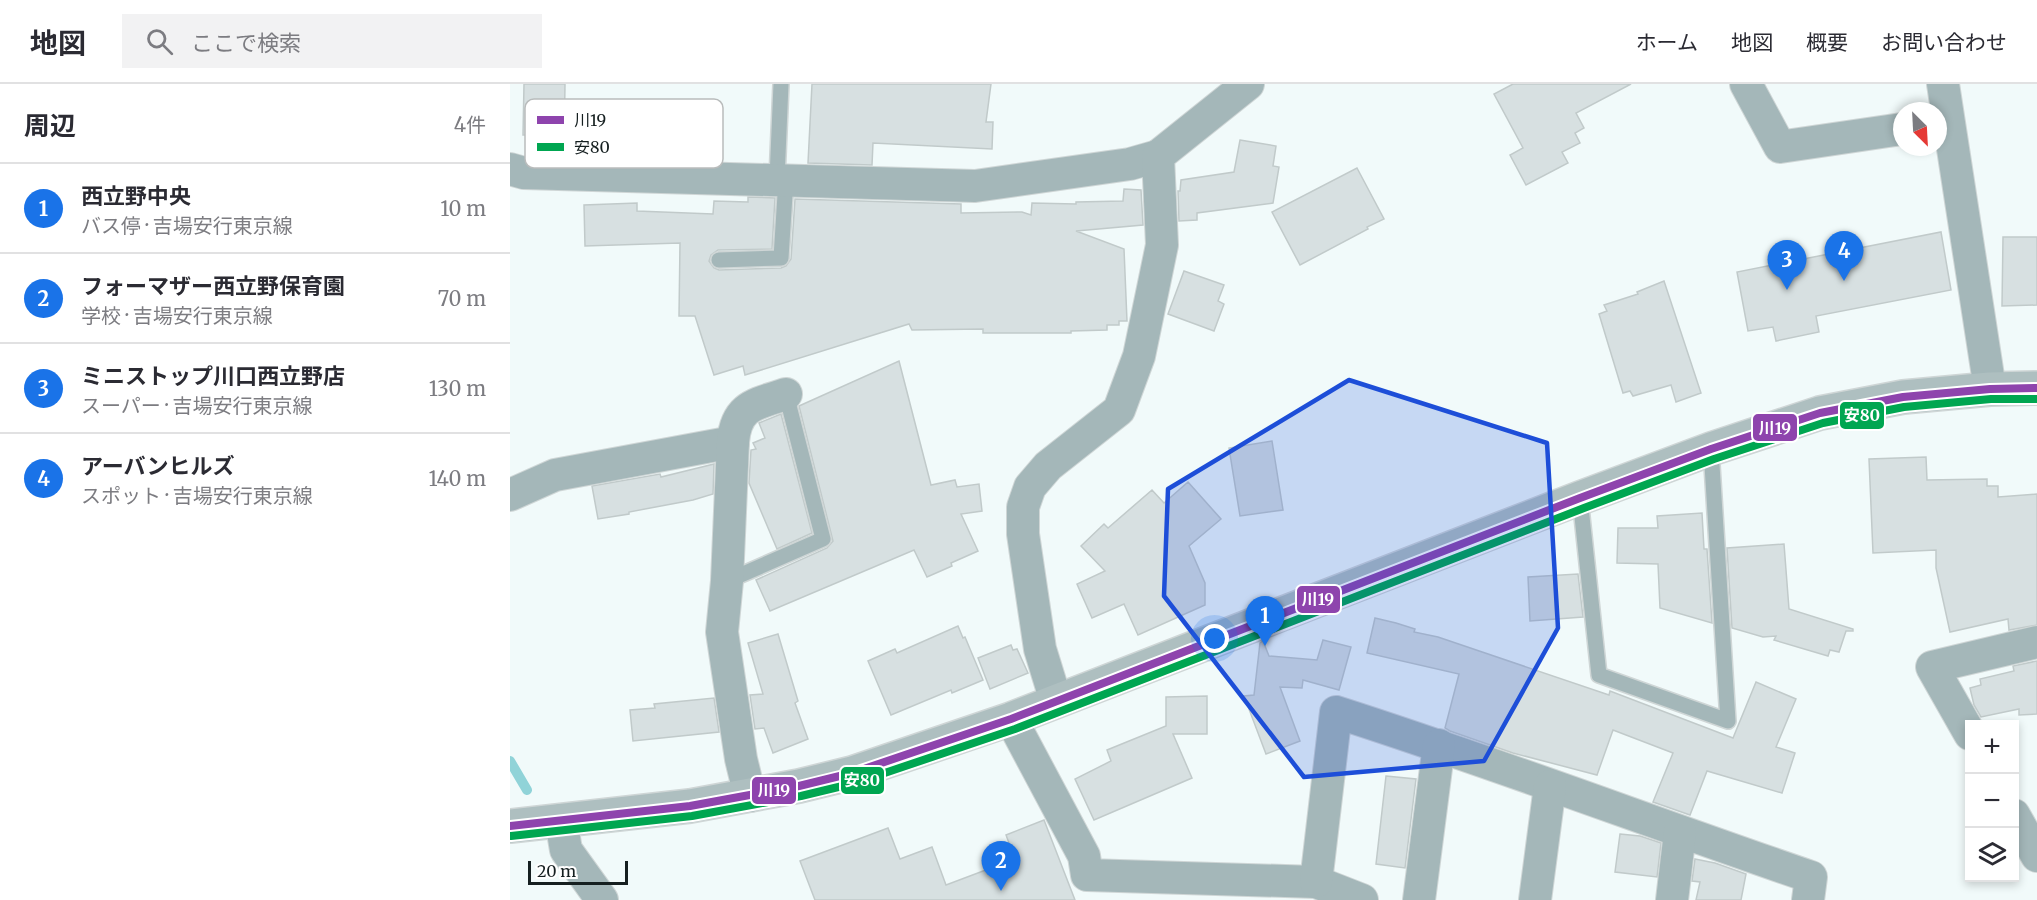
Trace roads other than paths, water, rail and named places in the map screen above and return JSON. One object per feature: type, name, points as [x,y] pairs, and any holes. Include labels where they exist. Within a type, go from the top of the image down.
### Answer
[{"type":"main road","points":[[511,823],[690,806],[750,796],[852,773],[1011,719],[1580,498],[1711,449],[1820,413],[1903,398],[1990,389],[2037,388]]},
{"type":"street","points":[[510,169],[524,173],[975,186],[1130,164],[1158,156],[1248,84]]},
{"type":"street","points":[[1746,84],[1780,147],[1893,130]]},
{"type":"street","points":[[1943,84],[1943,102]]},
{"type":"street","points":[[1947,146],[1990,389]]},
{"type":"street","points":[[1056,701],[1040,649],[1023,534],[1023,507],[1030,487],[1048,466],[1119,410],[1139,356],[1162,245],[1158,156]]},
{"type":"street","points":[[750,796],[741,759],[723,632],[734,425],[749,406],[786,394]]},
{"type":"street","points":[[510,495],[555,475],[733,442]]},
{"type":"street","points":[[1965,725],[1932,667],[2037,642]]},
{"type":"street","points":[[1316,882],[1336,712],[1439,745],[1811,877],[1808,900]]},
{"type":"street","points":[[1011,719],[1084,855],[1087,875],[1261,890],[1316,882],[1362,900]]},
{"type":"street","points":[[1419,900],[1439,745]]},
{"type":"street","points":[[1535,900],[1550,786]]},
{"type":"street","points":[[561,820],[566,850],[602,900]]},
{"type":"street","points":[[2019,824],[2037,856]]},
{"type":"street","points":[[1672,900],[1680,832]]},
{"type":"lane","points":[[719,260],[782,258],[781,84]]},
{"type":"lane","points":[[727,581],[823,539],[786,394]]},
{"type":"lane","points":[[1580,498],[1599,675],[1728,721],[1711,449]]},
{"type":"waterway","points":[[510,761],[527,790]]},
{"type":"place","name":"アーバンヒルズ","points":[[1844,281]]},
{"type":"place","name":"ミニストップ川口西立野店","points":[[1787,290]]},
{"type":"place","name":"西立野中央","points":[[1265,646]]},
{"type":"place","name":"フォーマザー西立野保育園","points":[[1001,891]]}]
